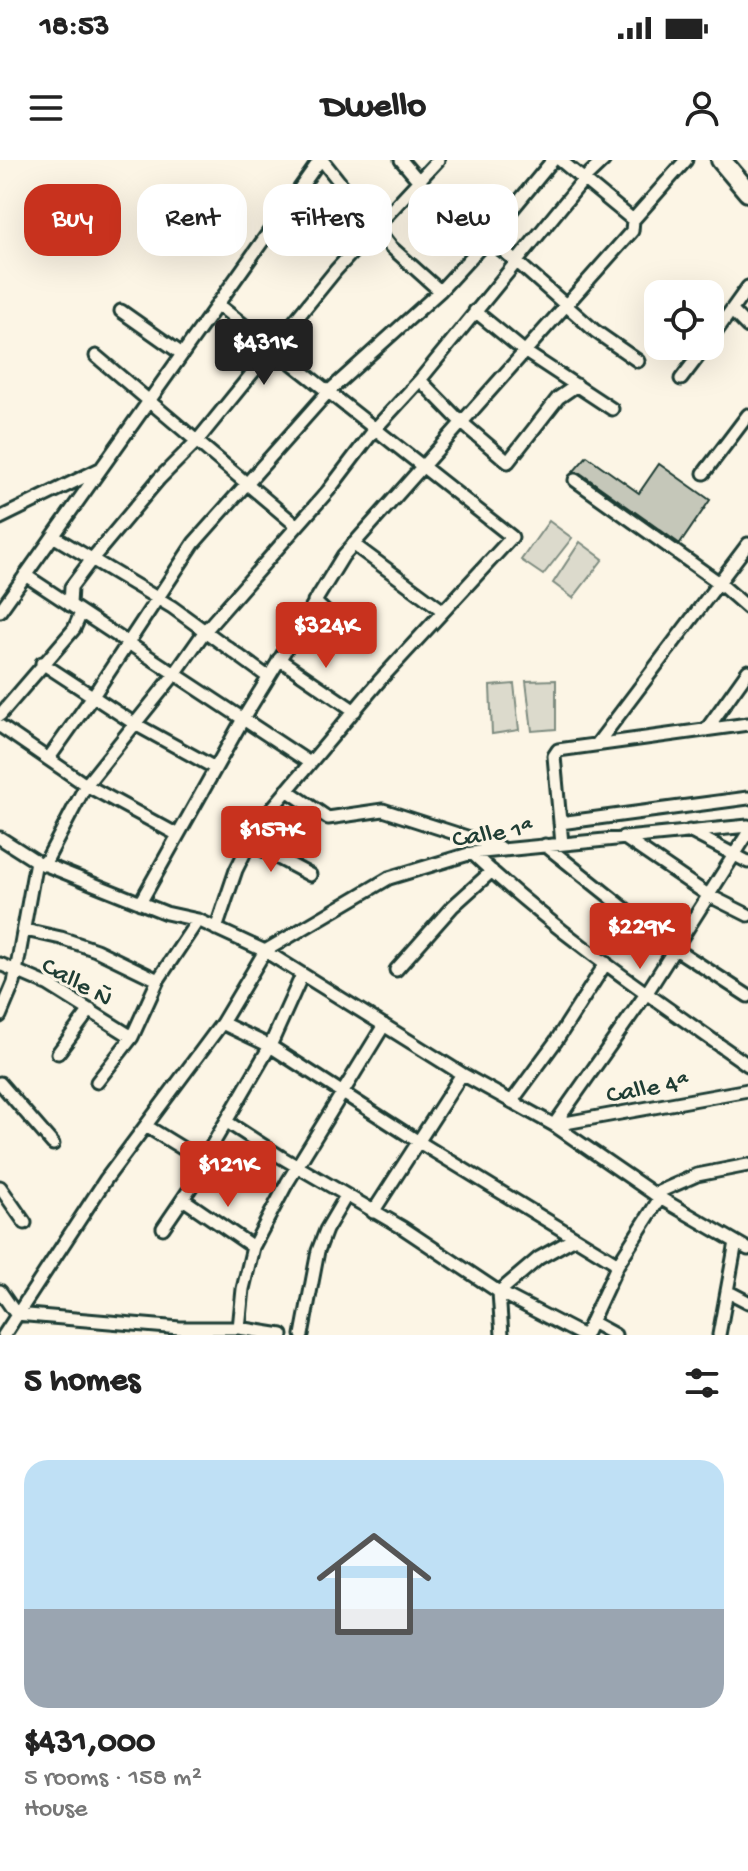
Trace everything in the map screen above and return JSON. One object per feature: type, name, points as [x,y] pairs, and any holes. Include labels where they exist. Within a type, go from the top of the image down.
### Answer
[{"type":"main road","points":[[721,160],[748,192]]},
{"type":"street","points":[[0,611],[321,160],[340,184]]},
{"type":"street","points":[[401,160],[422,184]]},
{"type":"street","points":[[392,210],[438,160]]},
{"type":"street","points":[[518,202],[553,160]]},
{"type":"street","points":[[560,160],[633,220]]},
{"type":"street","points":[[0,1016],[14,983],[40,863],[86,785],[205,631],[328,491],[375,429],[420,380],[584,179],[604,160]]},
{"type":"street","points":[[140,903],[243,719],[314,601],[353,544],[632,231],[633,220],[686,160]]},
{"type":"street","points":[[392,248],[440,291]]},
{"type":"street","points":[[70,605],[71,587],[92,559],[159,479],[197,441],[349,256]]},
{"type":"street","points":[[49,758],[129,644],[194,543],[328,392],[440,291],[472,256]]},
{"type":"street","points":[[509,256],[595,331],[638,361]]},
{"type":"street","points":[[724,322],[748,287]]},
{"type":"street","points":[[216,929],[236,870],[259,824],[442,610],[512,537],[217,304]]},
{"type":"street","points":[[121,311],[182,354]]},
{"type":"street","points":[[475,311],[524,351],[612,409]]},
{"type":"street","points":[[732,311],[748,327]]},
{"type":"street","points":[[96,356],[297,526]]},
{"type":"street","points":[[681,379],[695,360]]},
{"type":"street","points":[[420,380],[461,422],[508,462],[558,398],[577,385]]},
{"type":"street","points":[[704,473],[748,415]]},
{"type":"street","points":[[0,518],[101,469]]},
{"type":"street","points":[[575,480],[718,582],[748,608]]},
{"type":"street","points":[[53,536],[157,598],[268,677]]},
{"type":"street","points":[[353,544],[442,610]]},
{"type":"street","points":[[597,744],[748,544]]},
{"type":"street","points":[[25,575],[310,763]]},
{"type":"street","points":[[314,601],[352,637]]},
{"type":"street","points":[[0,715],[74,629],[81,613]]},
{"type":"street","points":[[279,659],[355,711]]},
{"type":"street","points":[[42,663],[135,724],[215,768]]},
{"type":"street","points":[[706,730],[748,671]]},
{"type":"street","points":[[562,844],[556,752],[748,724]]},
{"type":"street","points":[[0,726],[86,785],[178,835]]},
{"type":"street","points":[[287,790],[328,818],[383,810],[505,849]]},
{"type":"street","points":[[560,823],[748,798]]},
{"type":"street","name":"Calle 1ª","points":[[265,951],[389,878],[472,853],[748,826]]},
{"type":"street","points":[[689,831],[748,862]]},
{"type":"street","points":[[554,1125],[646,994],[748,833]]},
{"type":"street","points":[[623,837],[708,895],[748,915]]},
{"type":"street","points":[[0,838],[40,863],[166,913],[198,920],[265,951],[462,1074],[554,1125],[657,1196],[742,1241],[748,1249]]},
{"type":"street","points":[[250,843],[310,875]]},
{"type":"street","points":[[545,845],[674,948],[747,993]]},
{"type":"street","points":[[472,853],[509,888],[646,994],[748,1065]]},
{"type":"street","points":[[396,970],[452,907],[492,871]]},
{"type":"street","points":[[97,1082],[132,1037],[158,980],[198,920]]},
{"type":"street","points":[[25,930],[96,950],[158,980]]},
{"type":"street","points":[[4,1335],[106,1179],[222,1023],[237,993],[265,951]]},
{"type":"street","points":[[512,1101],[556,1041],[606,963]]},
{"type":"street","name":"Calle Ñ","points":[[0,964],[49,985],[132,1037]]},
{"type":"street","points":[[163,1228],[193,1184],[203,1161],[270,1046],[302,975]]},
{"type":"street","points":[[58,1053],[90,1010]]},
{"type":"street","points":[[222,1023],[270,1046],[618,1264]]},
{"type":"street","points":[[239,1328],[243,1289],[253,1247],[384,1025]]},
{"type":"street","points":[[373,1212],[462,1074]]},
{"type":"street","points":[[0,1083],[53,1144]]},
{"type":"street","name":"Calle 4ª","points":[[554,1125],[748,1090]]},
{"type":"street","points":[[227,1122],[403,1228],[499,1292],[584,1335],[593,1323],[618,1264],[657,1196],[697,1175],[748,1165]]},
{"type":"street","points":[[146,1126],[203,1161]]},
{"type":"street","points":[[2,1195],[25,1223]]},
{"type":"street","points":[[302,1335],[318,1251],[346,1196]]},
{"type":"street","points":[[183,1199],[253,1247]]},
{"type":"street","points":[[499,1292],[539,1258],[575,1238]]},
{"type":"street","points":[[719,1335],[727,1291],[742,1241]]},
{"type":"street","points":[[0,1291],[16,1314],[179,1332],[239,1328],[282,1335]]},
{"type":"street","points":[[727,1291],[748,1302]]},
{"type":"street","points":[[499,1292],[502,1335]]},
{"type":"street","points":[[593,1323],[615,1335]]},
{"type":"shaded area","points":[[549,521],[572,538],[543,575],[521,560]]},
{"type":"shaded area","points":[[580,542],[603,559],[573,598],[553,583]]},
{"type":"shaded area","points":[[556,680],[556,729],[532,731],[526,681]]},
{"type":"shaded area","points":[[514,684],[519,730],[492,734],[490,686]]},
{"type":"building","points":[[587,456],[639,493],[659,464],[710,500],[680,544],[580,473],[573,472]]}]
